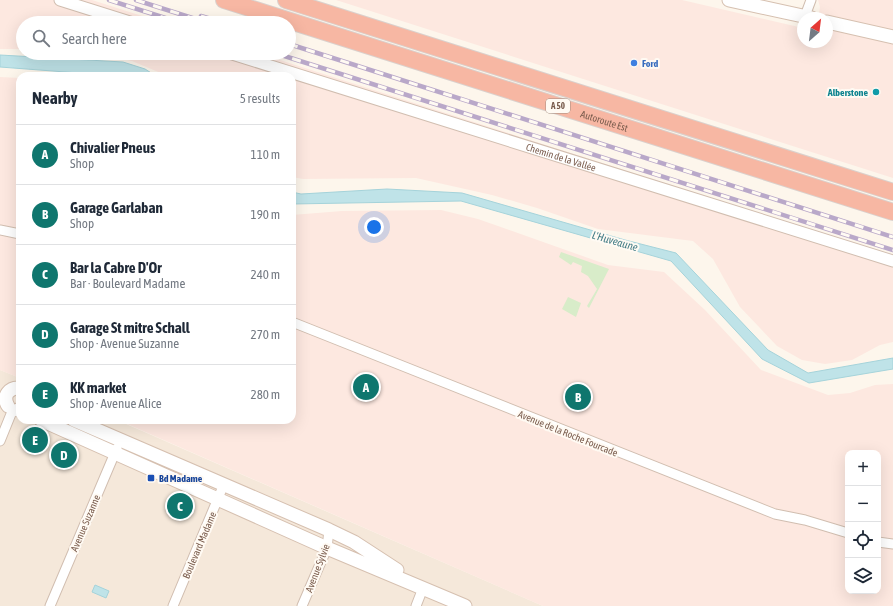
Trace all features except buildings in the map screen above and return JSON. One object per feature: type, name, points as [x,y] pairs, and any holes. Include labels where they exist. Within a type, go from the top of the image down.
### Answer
[{"type":"highway","name":"Autoroute Est","points":[[224,0],[274,16]]},
{"type":"highway","name":"Autoroute Est","points":[[286,0],[893,192]]},
{"type":"highway","name":"Autoroute Est","points":[[296,23],[893,212]]},
{"type":"main road","points":[[729,0],[797,15]]},
{"type":"main road","points":[[833,23],[893,37]]},
{"type":"main road","points":[[13,408],[6,400],[14,388]]},
{"type":"main road","points":[[50,424],[327,548],[466,606]]},
{"type":"main road","points":[[83,424],[224,484],[354,542],[423,588]]},
{"type":"street","points":[[60,0],[111,16]]},
{"type":"street","points":[[809,12],[812,0]]},
{"type":"street","name":"Chemin de la Vallée","points":[[251,60],[290,72]]},
{"type":"street","name":"Chemin de la Vallée","points":[[296,74],[893,261]]},
{"type":"street","points":[[0,230],[16,233]]},
{"type":"street","name":"Avenue de la Roche Fourcade","points":[[296,324],[775,514],[805,520],[845,532]]},
{"type":"street","points":[[0,441],[13,408]]},
{"type":"street","name":"Avenue Suzanne","points":[[50,606],[121,440]]},
{"type":"street","name":"Boulevard Madame","points":[[173,606],[224,484]]},
{"type":"street","name":"Avenue Sylvie","points":[[302,606],[327,548],[329,530]]},
{"type":"street","points":[[881,542],[893,544]]},
{"type":"street","points":[[416,606],[423,588]]},
{"type":"shaded area","points":[[0,0],[92,0],[142,16],[16,16],[16,49],[0,49]]},
{"type":"shaded area","points":[[336,0],[682,0],[797,27],[797,48],[833,48],[833,12],[819,12],[820,7],[818,0],[893,0],[893,178]]},
{"type":"shaded area","points":[[127,60],[280,60],[893,256],[893,342],[880,345],[852,360],[825,364],[802,360],[777,346],[740,307],[713,259],[693,241],[598,229],[537,208],[492,195],[416,178],[303,179],[296,178],[296,72],[158,72]]},
{"type":"shaded area","points":[[0,77],[16,78],[16,376],[0,370]]},
{"type":"shaded area","points":[[441,210],[478,219],[608,265],[664,272],[705,310],[761,370],[828,395],[850,393],[875,385],[893,384],[893,606],[543,606],[127,424],[296,424],[296,215],[342,211]]},
{"type":"shaded area","points":[[0,370],[16,376],[16,424],[126,424],[543,606],[0,606]]},
{"type":"green space","points":[[561,252],[609,269],[589,308],[587,306],[597,289],[588,276],[581,272],[582,266],[573,262],[571,265],[559,257]]},
{"type":"green space","points":[[568,297],[581,303],[576,317],[562,309]]},
{"type":"water","points":[[0,55],[16,56],[16,60],[88,60],[123,62],[150,72],[66,72],[0,67]]},
{"type":"water","name":"L'Huveaune","points":[[387,189],[462,193],[625,240],[676,253],[768,350],[808,373],[893,358],[893,369],[809,383],[762,359],[671,261],[461,201],[296,204],[296,193],[301,194]]},
{"type":"water","points":[[95,585],[109,591],[106,598],[92,592]]},
{"type":"railway","points":[[109,0],[159,16]]},
{"type":"railway","points":[[136,0],[186,16]]},
{"type":"railway","points":[[296,46],[893,237]]},
{"type":"railway","points":[[296,60],[893,250]]},
{"type":"place","name":"Ford","points":[[634,63]]},
{"type":"place","name":"Alberstone","points":[[876,92]]},
{"type":"place","name":"Chivalier Pneus","points":[[366,387]]},
{"type":"place","name":"Garage Garlaban","points":[[578,397]]},
{"type":"place","name":"KK market","points":[[35,440]]},
{"type":"place","name":"Garage St mitre Schall","points":[[64,455]]},
{"type":"place","name":"Bd Madame","points":[[151,478]]},
{"type":"place","name":"Bar la Cabre D'Or","points":[[180,506]]}]
